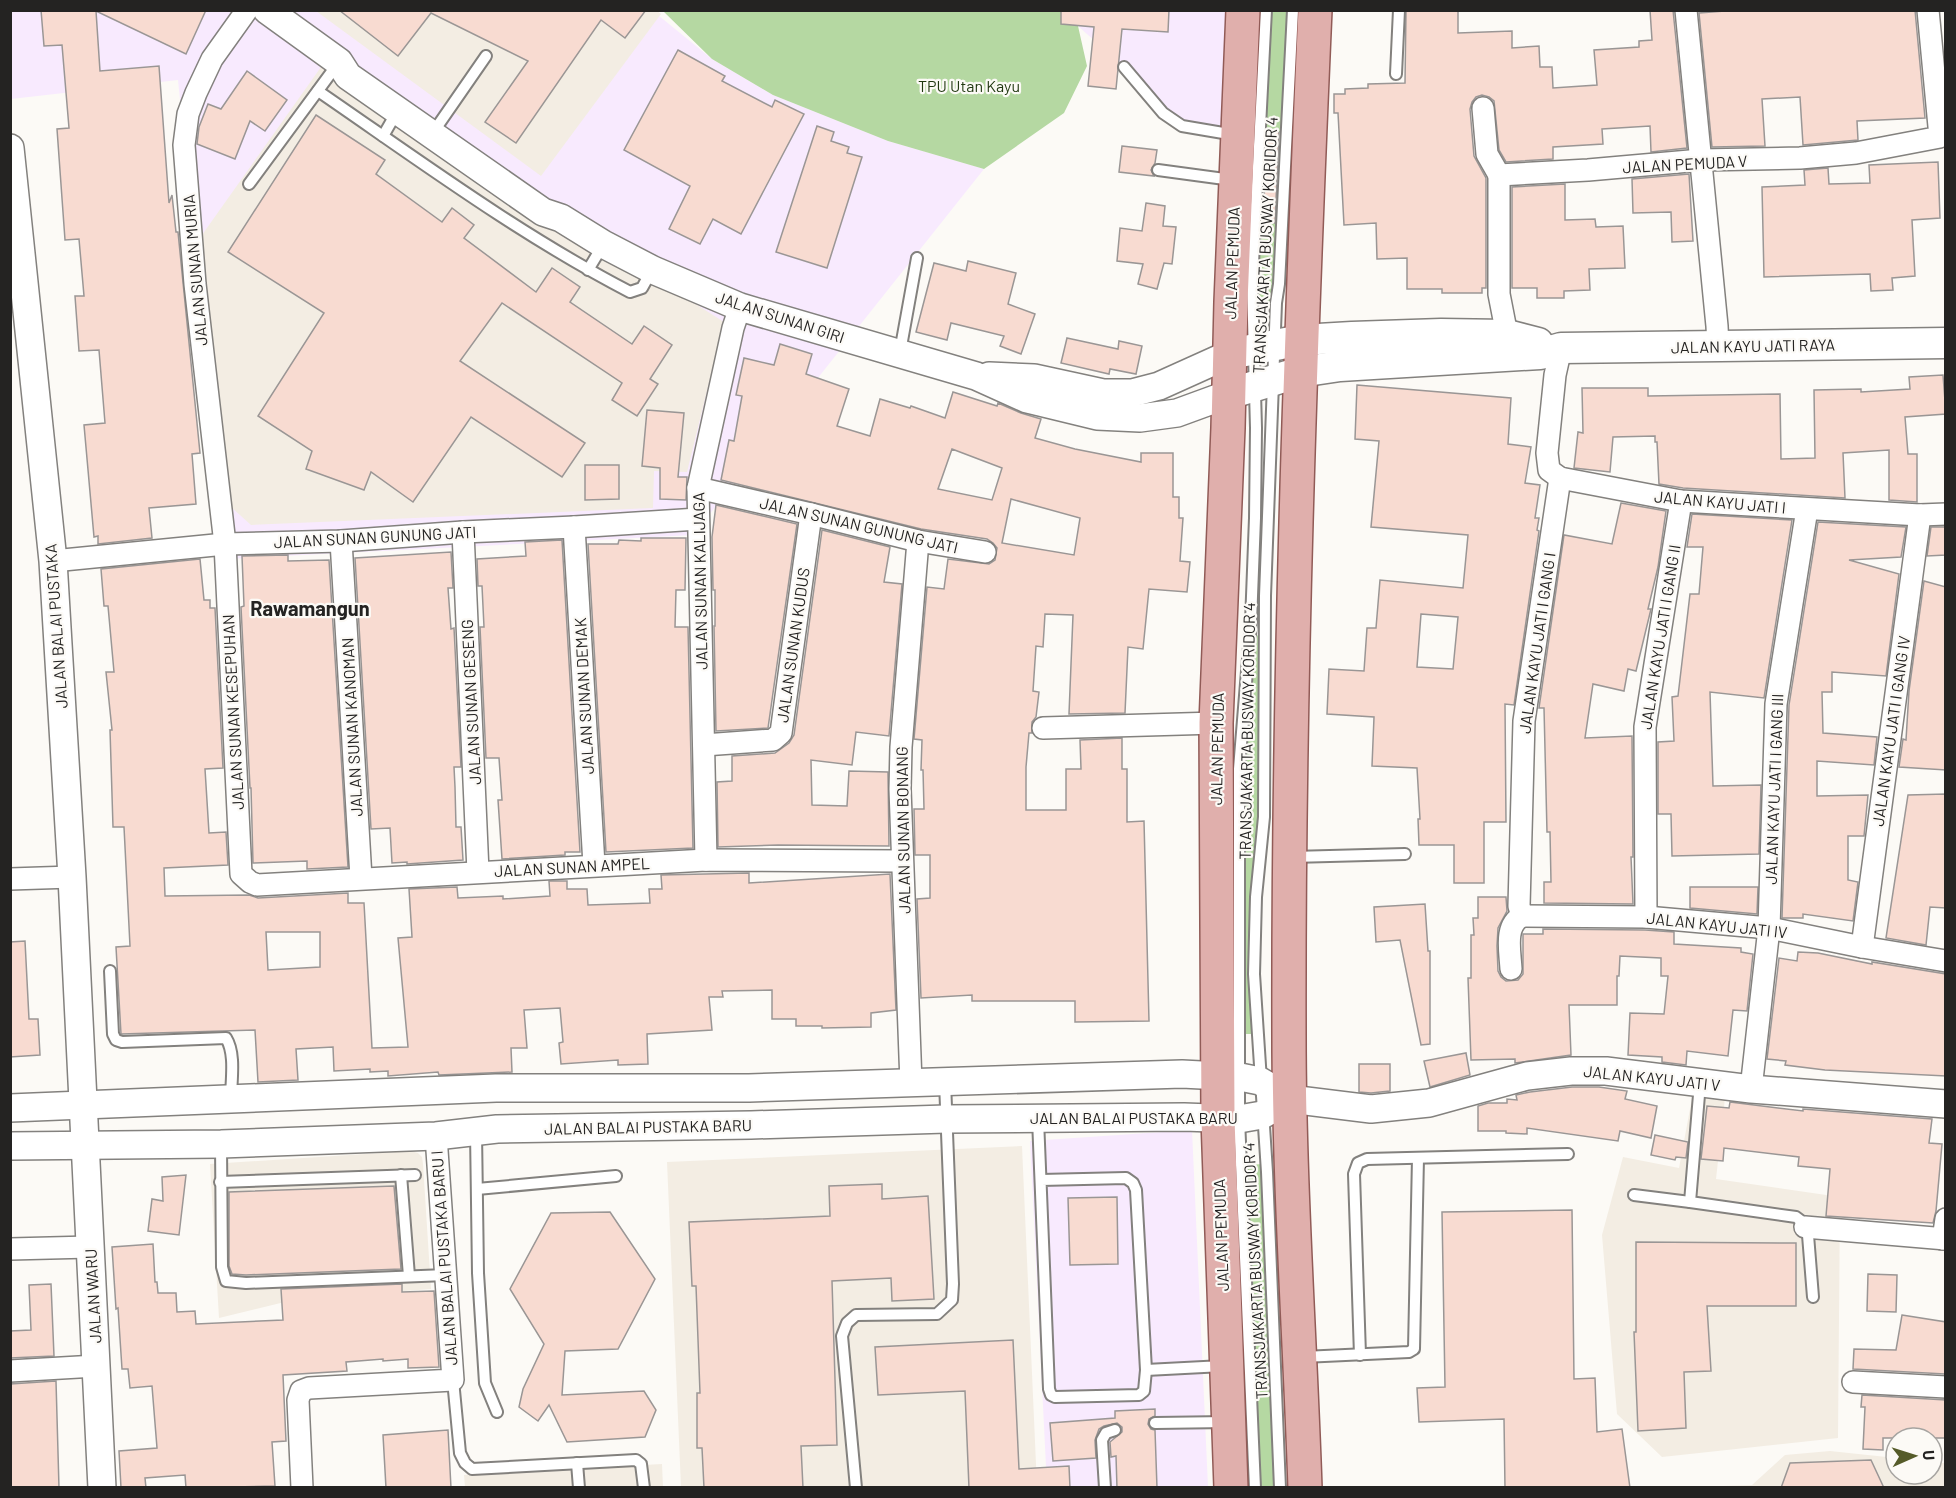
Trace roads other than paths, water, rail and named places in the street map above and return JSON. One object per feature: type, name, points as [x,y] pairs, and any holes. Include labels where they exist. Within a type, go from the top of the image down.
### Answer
[{"type":"main road","name":"JALAN PEMUDA","points":[[1244,10],[1235,181],[1265,347],[1264,383],[1216,723],[1239,1078],[1252,1113],[1300,1357],[1305,1488]]},
{"type":"main road","name":"JALAN PEMUDA","points":[[1231,1488],[1225,1366],[1252,1113],[1289,857],[1264,383],[1265,347],[1315,10]]},
{"type":"main road","name":"JALAN KAYU JATI RAYA","points":[[1265,347],[1441,334],[1507,335],[1561,348],[1946,343]]},
{"type":"main road","name":"JALAN KAYU JATI RAYA","points":[[1264,383],[1348,365],[1540,354],[1561,348]]},
{"type":"street","name":"JALAN SUNAN MURIA","points":[[225,544],[195,284],[184,145],[188,114],[196,93],[212,59],[247,10]]},
{"type":"street","name":"JALAN SUNAN GIRI","points":[[267,10],[339,62],[348,76],[401,105],[550,201],[552,215],[653,270],[740,308],[976,376],[1027,399],[1097,416],[1140,418],[1177,413],[1264,383]]},
{"type":"street","points":[[1686,10],[1718,347]]},
{"type":"street","name":"JALAN PEMUDA V","points":[[1498,174],[1588,170],[1701,160],[1800,158],[1856,153],[1941,137],[1928,10]]},
{"type":"street","points":[[1483,108],[1487,154],[1498,174],[1499,294],[1507,335]]},
{"type":"street","name":"JALAN BALAI PUSTAKA","points":[[10,148],[14,225],[53,561],[83,1105]]},
{"type":"street","name":"JALAN SUNAN KALIJAGA","points":[[706,860],[698,488],[733,328],[740,308]]},
{"type":"street","name":"JALAN SUNAN GIRI","points":[[976,376],[1034,378],[1103,393],[1132,393],[1159,386],[1265,347]]},
{"type":"street","points":[[1560,478],[1549,470],[1547,453],[1555,375],[1561,348]]},
{"type":"street","name":"JALAN KAYU JATI I","points":[[1560,478],[1681,501],[1920,515],[1946,514]]},
{"type":"street","name":"JALAN KAYU JATI I GANG I","points":[[1522,915],[1519,906],[1524,721],[1560,478]]},
{"type":"street","name":"JALAN SUNAN GUNUNG JATI","points":[[698,488],[918,541],[985,552]]},
{"type":"street","name":"JALAN KAYU JATI I GANG II","points":[[1646,917],[1645,728],[1681,501]]},
{"type":"street","name":"JALAN KAYU JATI I GANG III","points":[[1752,1089],[1769,928],[1776,704],[1807,509]]},
{"type":"street","name":"JALAN SUNAN KUDUS","points":[[704,745],[772,740],[781,733],[812,514]]},
{"type":"street","name":"JALAN KAYU JATI I GANG IV","points":[[1862,947],[1920,515]]},
{"type":"street","name":"JALAN SUNAN GUNUNG JATI","points":[[53,561],[225,544],[341,541],[698,519]]},
{"type":"street","name":"JALAN SUNAN DEMAK","points":[[574,527],[594,866]]},
{"type":"street","name":"JALAN SUNAN GESENG","points":[[463,532],[478,872]]},
{"type":"street","name":"JALAN SUNAN KANOMAN","points":[[341,541],[361,878]]},
{"type":"street","name":"JALAN SUNAN BONANG","points":[[911,1083],[900,789],[901,747],[918,541]]},
{"type":"street","name":"JALAN SUNAN KESEPUHAN","points":[[225,544],[241,874],[244,878]]},
{"type":"street","points":[[1043,728],[1216,723]]},
{"type":"street","name":"JALAN SUNAN AMPEL","points":[[244,878],[257,885],[706,860],[902,861]]},
{"type":"street","points":[[10,879],[72,877]]},
{"type":"street","points":[[1511,969],[1510,932],[1512,924],[1522,915]]},
{"type":"street","name":"JALAN KAYU JATI IV","points":[[1522,915],[1646,917],[1769,928],[1946,961]]},
{"type":"street","name":"JALAN KAYU JATI V","points":[[1252,1113],[1371,1109],[1429,1103],[1527,1076],[1570,1071],[1606,1071],[1752,1089],[1946,1104]]},
{"type":"street","points":[[10,1108],[496,1088],[749,1088],[1182,1074],[1239,1078],[1252,1113]]},
{"type":"street","points":[[487,1131],[496,1088]]},
{"type":"street","points":[[749,1088],[751,1125]]},
{"type":"street","name":"JALAN WARU","points":[[83,1105],[102,1488]]},
{"type":"street","name":"JALAN BALAI PUSTAKA BARU","points":[[10,1146],[221,1144],[436,1136],[487,1131],[945,1119],[1184,1117],[1252,1113]]},
{"type":"street","name":"JALAN BALAI PUSTAKA BARU I","points":[[302,1488],[298,1400],[301,1391],[309,1388],[453,1380],[436,1136]]},
{"type":"street","points":[[1805,1227],[1945,1232]]},
{"type":"street","points":[[10,1249],[90,1247]]},
{"type":"street","points":[[10,1371],[96,1366]]},
{"type":"street","points":[[1853,1382],[1946,1387]]},
{"type":"lane","name":"TRANSJAKARTA BUSWAY KORIDOR 4","points":[[1265,347],[1252,283],[1266,10]]},
{"type":"lane","name":"TRANSJAKARTA BUSWAY KORIDOR 4","points":[[1265,347],[1293,10]]},
{"type":"lane","points":[[1396,74],[1399,10]]},
{"type":"lane","points":[[435,129],[486,56]]},
{"type":"lane","points":[[249,184],[339,62]]},
{"type":"lane","points":[[1124,67],[1163,113],[1182,126],[1237,135]]},
{"type":"lane","points":[[318,91],[528,235],[588,270],[630,292],[642,288],[653,270]]},
{"type":"lane","points":[[383,136],[401,105]]},
{"type":"lane","points":[[1158,170],[1235,181]]},
{"type":"lane","points":[[528,235],[552,215]]},
{"type":"lane","points":[[588,270],[603,244]]},
{"type":"lane","points":[[900,355],[917,258]]},
{"type":"lane","name":"TRANSJAKARTA BUSWAY KORIDOR 4","points":[[1239,1078],[1254,974],[1256,908],[1264,818],[1264,383]]},
{"type":"lane","name":"TRANSJAKARTA BUSWAY KORIDOR 4","points":[[1239,1078],[1239,769],[1251,622],[1264,383]]},
{"type":"lane","points":[[1289,857],[1405,854]]},
{"type":"lane","points":[[110,971],[113,1034],[116,1040],[122,1042],[226,1038],[229,1043],[231,1063],[231,1099]]},
{"type":"lane","points":[[856,1488],[842,1336],[846,1323],[856,1315],[937,1314],[952,1300],[945,1082]]},
{"type":"lane","points":[[1690,1202],[1700,1083]]},
{"type":"lane","name":"TRANSJAKARTA BUSWAY KORIDOR 4","points":[[1252,1113],[1255,1488]]},
{"type":"lane","name":"TRANSJAKARTA BUSWAY KORIDOR 4","points":[[1252,1113],[1267,1172],[1280,1488]]},
{"type":"lane","points":[[1038,1119],[1051,1395],[1055,1397],[1139,1395],[1144,1391],[1146,1370],[1136,1190],[1126,1178],[1041,1180]]},
{"type":"lane","points":[[487,1131],[477,1189],[478,1273],[485,1383],[497,1412]]},
{"type":"lane","points":[[221,1144],[222,1267],[226,1281],[246,1283],[446,1275]]},
{"type":"lane","points":[[1360,1355],[1354,1174],[1358,1163],[1367,1159],[1568,1154]]},
{"type":"lane","points":[[1300,1357],[1409,1352],[1414,1349],[1416,1343],[1418,1158]]},
{"type":"lane","points":[[401,1175],[409,1276]]},
{"type":"lane","points":[[220,1182],[416,1175]]},
{"type":"lane","points":[[477,1189],[616,1176]]},
{"type":"lane","points":[[1634,1195],[1796,1217],[1804,1223],[1808,1235],[1813,1297]]},
{"type":"lane","points":[[1146,1370],[1225,1366]]},
{"type":"lane","name":"JALAN BALAI PUSTAKA BARU I","points":[[453,1380],[460,1453],[465,1463],[472,1469],[639,1461],[644,1488]]},
{"type":"lane","points":[[1155,1423],[1227,1422]]},
{"type":"lane","points":[[1106,1488],[1102,1440],[1106,1433],[1115,1430]]},
{"type":"lane","points":[[577,1463],[579,1488]]},
{"type":"district","name":"Rawamangun","points":[[310,609]]},
{"type":"park label","name":"TPU Utan Kayu","points":[[969,86]]}]
